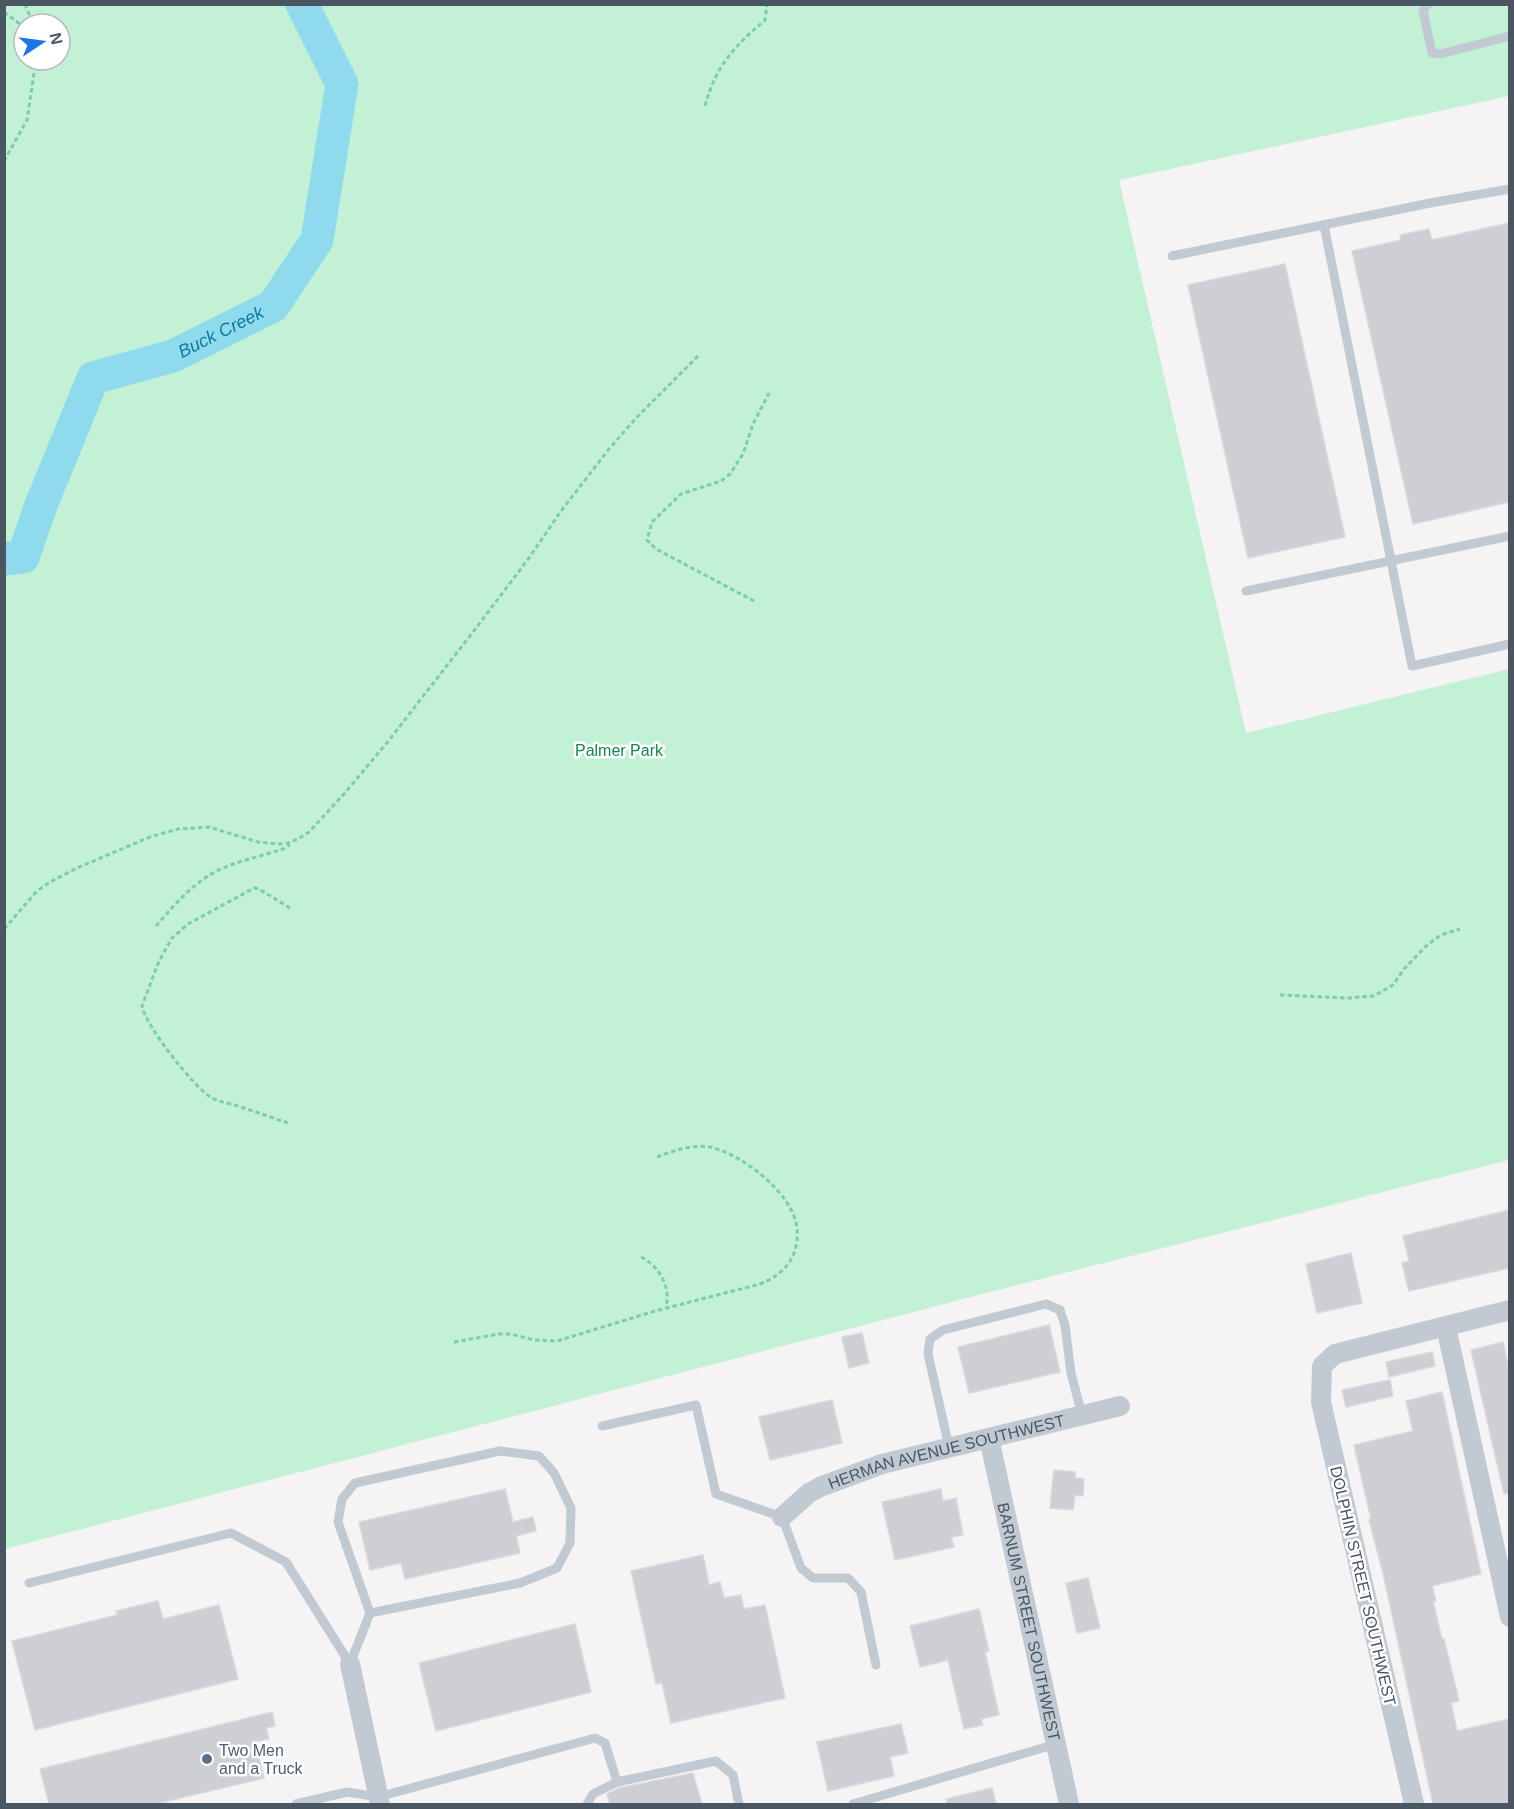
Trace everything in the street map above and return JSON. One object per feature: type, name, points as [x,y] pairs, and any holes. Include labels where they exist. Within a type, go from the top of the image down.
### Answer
[{"type":"street","points":[[1509,1310],[1446,1326],[1509,1617]]},
{"type":"street","name":"DOLPHIN STREET SOUTHWEST","points":[[1413,1804],[1321,1402],[1322,1366],[1335,1354],[1446,1326]]},
{"type":"street","name":"HERMAN AVENUE SOUTHWEST","points":[[782,1517],[809,1492],[839,1478],[882,1464],[1120,1406]]},
{"type":"street","name":"BARNUM STREET SOUTHWEST","points":[[989,1437],[1069,1804]]},
{"type":"street","points":[[350,1664],[379,1801]]},
{"type":"lane","points":[[1428,4],[1423,11],[1432,53],[1440,54],[1509,36]]},
{"type":"lane","points":[[1172,256],[1509,189]]},
{"type":"lane","points":[[1324,225],[1412,666],[1509,644]]},
{"type":"lane","points":[[1245,591],[1509,536]]},
{"type":"lane","points":[[949,1447],[928,1354],[930,1339],[943,1330],[1046,1304],[1060,1310],[1065,1324],[1071,1373],[1082,1415]]},
{"type":"lane","points":[[602,1426],[696,1405],[716,1494],[782,1517],[801,1568],[813,1578],[848,1578],[861,1592],[876,1665]]},
{"type":"lane","points":[[350,1664],[370,1613],[338,1522],[342,1499],[355,1483],[500,1451],[539,1456],[554,1473],[572,1508],[570,1543],[557,1568],[520,1584],[370,1613]]},
{"type":"lane","points":[[29,1583],[231,1533],[286,1562],[350,1664]]},
{"type":"lane","points":[[296,1804],[346,1792],[379,1801],[595,1738],[605,1743],[617,1782]]},
{"type":"lane","points":[[853,1804],[1056,1744]]},
{"type":"lane","points":[[587,1804],[593,1794],[617,1782],[716,1761],[733,1775],[739,1804]]},
{"type":"path","points":[[705,106],[712,80],[723,61],[765,20],[767,4]]},
{"type":"path","points":[[4,161],[27,120],[34,72]]},
{"type":"path","points":[[156,926],[173,906],[203,879],[227,866],[283,849],[309,832],[386,744],[529,558],[561,511],[609,449],[636,418],[700,354]]},
{"type":"path","points":[[754,601],[656,549],[647,540],[652,522],[681,494],[721,481],[730,474],[743,454],[753,424],[769,393]]},
{"type":"path","points":[[5,929],[37,891],[50,882],[77,868],[165,832],[210,827],[258,842],[288,843],[298,839]]},
{"type":"path","points":[[288,1124],[212,1098],[187,1074],[169,1052],[143,1014],[142,1006],[165,949],[172,938],[188,924],[254,888],[290,908]]},
{"type":"path","points":[[1280,995],[1347,998],[1374,996],[1393,985],[1404,969],[1428,944],[1441,935],[1460,929]]},
{"type":"path","points":[[454,1342],[499,1334],[557,1341],[772,1279],[792,1258],[798,1229],[790,1209],[776,1188],[764,1176],[737,1157],[708,1147],[694,1147],[657,1157]]},
{"type":"path","points":[[641,1257],[649,1261],[660,1274],[668,1295],[666,1308]]},
{"type":"green space","name":"Palmer Park","points":[[5,5],[1509,5],[1509,96],[1119,180],[1246,733],[1509,669],[1509,1160],[1029,1282],[5,1549]]},
{"type":"building","points":[[1509,223],[1509,502],[1413,524],[1352,251],[1401,240],[1400,235],[1429,229],[1432,240]]},
{"type":"building","points":[[1285,264],[1345,537],[1248,558],[1188,285]]},
{"type":"building","points":[[1509,1210],[1509,1268],[1409,1291],[1402,1263],[1409,1261],[1403,1236]]},
{"type":"building","points":[[1351,1253],[1362,1303],[1317,1313],[1306,1264]]},
{"type":"building","points":[[1049,1325],[1060,1372],[969,1393],[958,1347]]},
{"type":"building","points":[[862,1333],[869,1363],[849,1368],[842,1337]]},
{"type":"building","points":[[1503,1342],[1509,1370],[1509,1493],[1504,1494],[1471,1350]]},
{"type":"building","points":[[1432,1352],[1435,1366],[1389,1377],[1386,1362]]},
{"type":"building","points":[[1390,1380],[1393,1396],[1346,1407],[1342,1390]]},
{"type":"building","points":[[1442,1392],[1481,1574],[1432,1586],[1436,1601],[1433,1601],[1459,1701],[1451,1703],[1457,1731],[1509,1719],[1509,1804],[1433,1804],[1354,1445],[1413,1431],[1406,1401]]},
{"type":"building","points":[[832,1400],[842,1443],[770,1460],[759,1417]]},
{"type":"building","points":[[1054,1470],[1075,1472],[1075,1478],[1084,1479],[1083,1496],[1075,1495],[1073,1510],[1050,1508]]},
{"type":"building","points":[[505,1489],[513,1522],[533,1517],[536,1531],[516,1536],[520,1553],[405,1579],[401,1563],[370,1570],[359,1522]]},
{"type":"building","points":[[941,1489],[943,1501],[956,1498],[963,1535],[951,1537],[954,1547],[895,1560],[882,1502]]},
{"type":"building","points":[[703,1555],[709,1585],[720,1582],[724,1598],[741,1595],[744,1609],[765,1605],[785,1698],[671,1723],[662,1683],[656,1684],[631,1571]]},
{"type":"building","points":[[1088,1578],[1100,1628],[1077,1633],[1066,1583]]},
{"type":"building","points":[[158,1601],[163,1619],[219,1605],[238,1679],[35,1730],[12,1641],[117,1615],[116,1611]]},
{"type":"building","points":[[979,1609],[989,1651],[985,1652],[999,1715],[981,1719],[983,1725],[964,1729],[948,1660],[920,1667],[910,1626]]},
{"type":"building","points":[[575,1624],[591,1692],[436,1731],[419,1663]]},
{"type":"building","points":[[272,1712],[275,1726],[266,1728],[269,1739],[255,1742],[264,1778],[155,1804],[49,1804],[40,1769]]},
{"type":"building","points":[[901,1724],[908,1753],[890,1757],[894,1776],[828,1791],[817,1742]]},
{"type":"building","points":[[693,1773],[702,1804],[610,1804],[607,1794],[619,1788]]},
{"type":"building","points":[[992,1788],[996,1804],[947,1804],[946,1799]]},
{"type":"waterway","name":"Buck Creek","points":[[4,559],[23,557],[41,505],[93,378],[173,356],[273,306],[317,240],[342,84],[302,4]]},
{"type":"place","name":"Two Men and a Truck","points":[[207,1759]]}]
